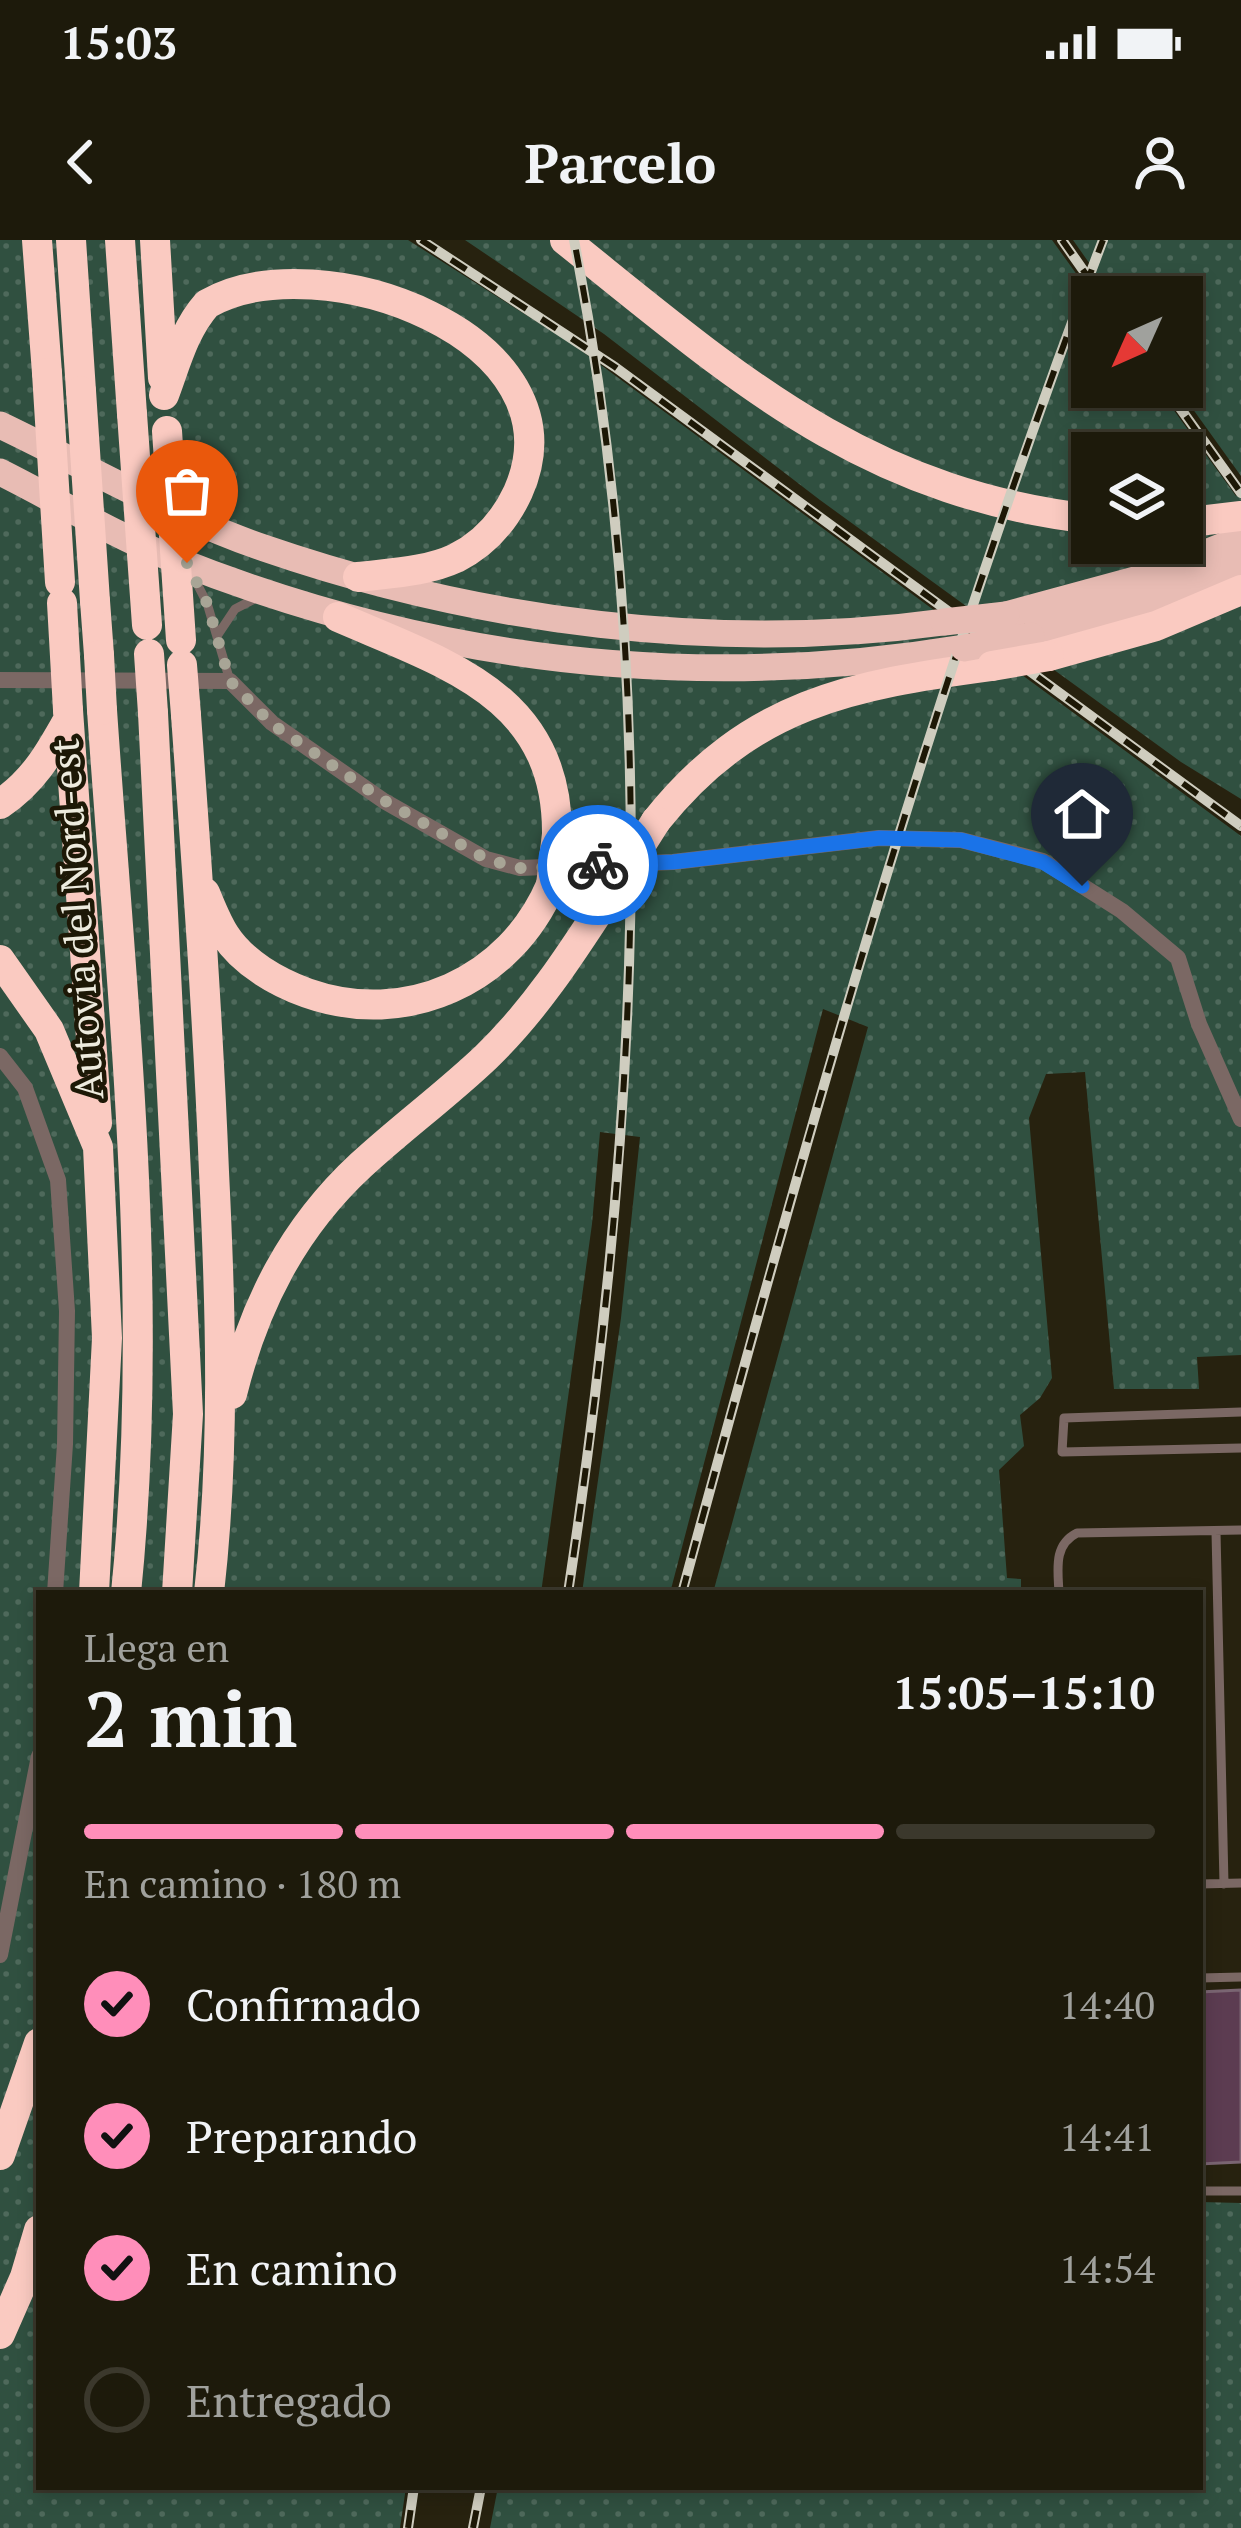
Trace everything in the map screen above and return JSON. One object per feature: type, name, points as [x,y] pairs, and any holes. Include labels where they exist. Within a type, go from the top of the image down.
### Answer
[{"type":"highway","points":[[37,240],[98,1147],[106,1338],[94,1590]]},
{"type":"highway","name":"Autovia del Nord-est","points":[[71,240],[137,1234],[137,1461],[126,1590]]},
{"type":"highway","points":[[120,240],[153,713],[188,1414],[177,1590]]},
{"type":"highway","points":[[154,240],[198,875],[219,1282],[219,1507],[209,1590]]},
{"type":"highway","points":[[565,240],[753,389],[833,439],[955,490],[1071,515]]},
{"type":"highway","points":[[164,395],[191,326],[222,289],[265,264],[323,255]]},
{"type":"highway","points":[[358,577],[437,565],[482,541],[516,497],[530,443],[523,399],[489,342],[428,290],[368,263]]},
{"type":"highway","points":[[0,425],[260,547],[401,592],[661,630],[892,630],[1006,615],[1123,584],[1241,539]]},
{"type":"highway","points":[[0,472],[187,563],[265,594],[338,617],[536,656],[704,671],[854,664],[964,648],[1040,646],[1156,626],[1241,590]]},
{"type":"highway","points":[[1203,521],[1241,516]]},
{"type":"highway","points":[[221,1440],[254,1318],[297,1241],[359,1167],[507,1036],[554,979],[656,821],[714,762],[798,709],[884,680],[992,665],[1241,566]]},
{"type":"highway","points":[[198,875],[225,937],[252,963],[282,984],[321,998],[358,1004],[430,997],[463,985],[493,965],[540,910],[551,885],[557,799],[534,735],[514,711],[465,675],[338,617]]},
{"type":"highway","points":[[0,804],[41,767],[68,715]]},
{"type":"highway","points":[[0,960],[49,1030],[98,1147]]},
{"type":"highway","points":[[0,2156],[36,2052]]},
{"type":"highway","points":[[25,2277],[36,2240]]},
{"type":"highway","points":[[0,2334],[36,2253]]},
{"type":"street","points":[[0,680],[230,681],[272,724],[385,801],[486,859],[520,868],[673,862],[880,838],[961,840],[1043,862],[1122,911],[1178,958],[1198,1024],[1241,1119]]},
{"type":"street","points":[[0,1056],[25,1088],[58,1180],[67,1311],[55,1590]]},
{"type":"street","points":[[0,1955],[36,1771]]},
{"type":"lane","points":[[187,563],[207,603],[230,681]]},
{"type":"lane","points":[[217,636],[235,609],[265,594]]},
{"type":"lane","points":[[1241,1412],[1064,1418],[1062,1452],[1241,1448]]},
{"type":"lane","points":[[1059,1590],[1061,1546],[1077,1533],[1241,1530]]},
{"type":"lane","points":[[1216,1532],[1224,1884]]},
{"type":"lane","points":[[1203,1884],[1241,1883]]},
{"type":"lane","points":[[1203,1978],[1241,1977]]},
{"type":"lane","points":[[1203,2191],[1241,2191]]},
{"type":"green space","points":[[0,240],[408,240],[575,346],[1241,836],[1241,1355],[1197,1357],[1199,1389],[1114,1389],[1085,1072],[1046,1074],[1029,1118],[1052,1378],[1040,1398],[1020,1415],[1024,1446],[999,1470],[1007,1578],[1021,1579],[1021,1590],[714,1590],[868,1027],[823,1009],[671,1590],[582,1590],[621,1318],[640,1137],[600,1132],[592,1224],[541,1590],[36,1590],[36,2490],[406,2490],[400,2528],[0,2528]]},
{"type":"green space","points":[[465,240],[1052,240],[1078,276],[1071,276],[1071,408],[1172,408],[1190,432],[1071,432],[1071,564],[1203,564],[1203,450],[1236,496],[1241,494],[1241,799],[1181,762],[820,500],[604,334]]},
{"type":"green space","points":[[1073,240],[1241,240],[1241,476],[1192,408],[1203,408],[1203,276],[1098,276]]},
{"type":"green space","points":[[1203,2202],[1241,2203],[1241,2528],[490,2528],[497,2490],[1203,2490]]},
{"type":"building","points":[[1241,1990],[1241,2162],[1203,2164],[1203,1992]]},
{"type":"railway","points":[[421,240],[615,367],[1241,826]]},
{"type":"railway","points":[[568,1590],[611,1253],[630,916],[629,748],[620,580],[602,410],[574,240]]},
{"type":"railway","points":[[1062,240],[1087,276]]},
{"type":"railway","points":[[683,1590],[825,1081],[928,742],[1041,406],[1103,240]]},
{"type":"railway","points":[[1180,408],[1241,493]]},
{"type":"railway","points":[[408,2528],[414,2490]]},
{"type":"railway","points":[[473,2528],[480,2490]]},
{"type":"way so far","points":[[187,563],[207,603],[230,681],[272,724],[385,801],[486,859],[520,868],[598,865]]},
{"type":"route","points":[[598,865],[673,862],[880,838],[961,840],[1043,862],[1082,886]]}]
